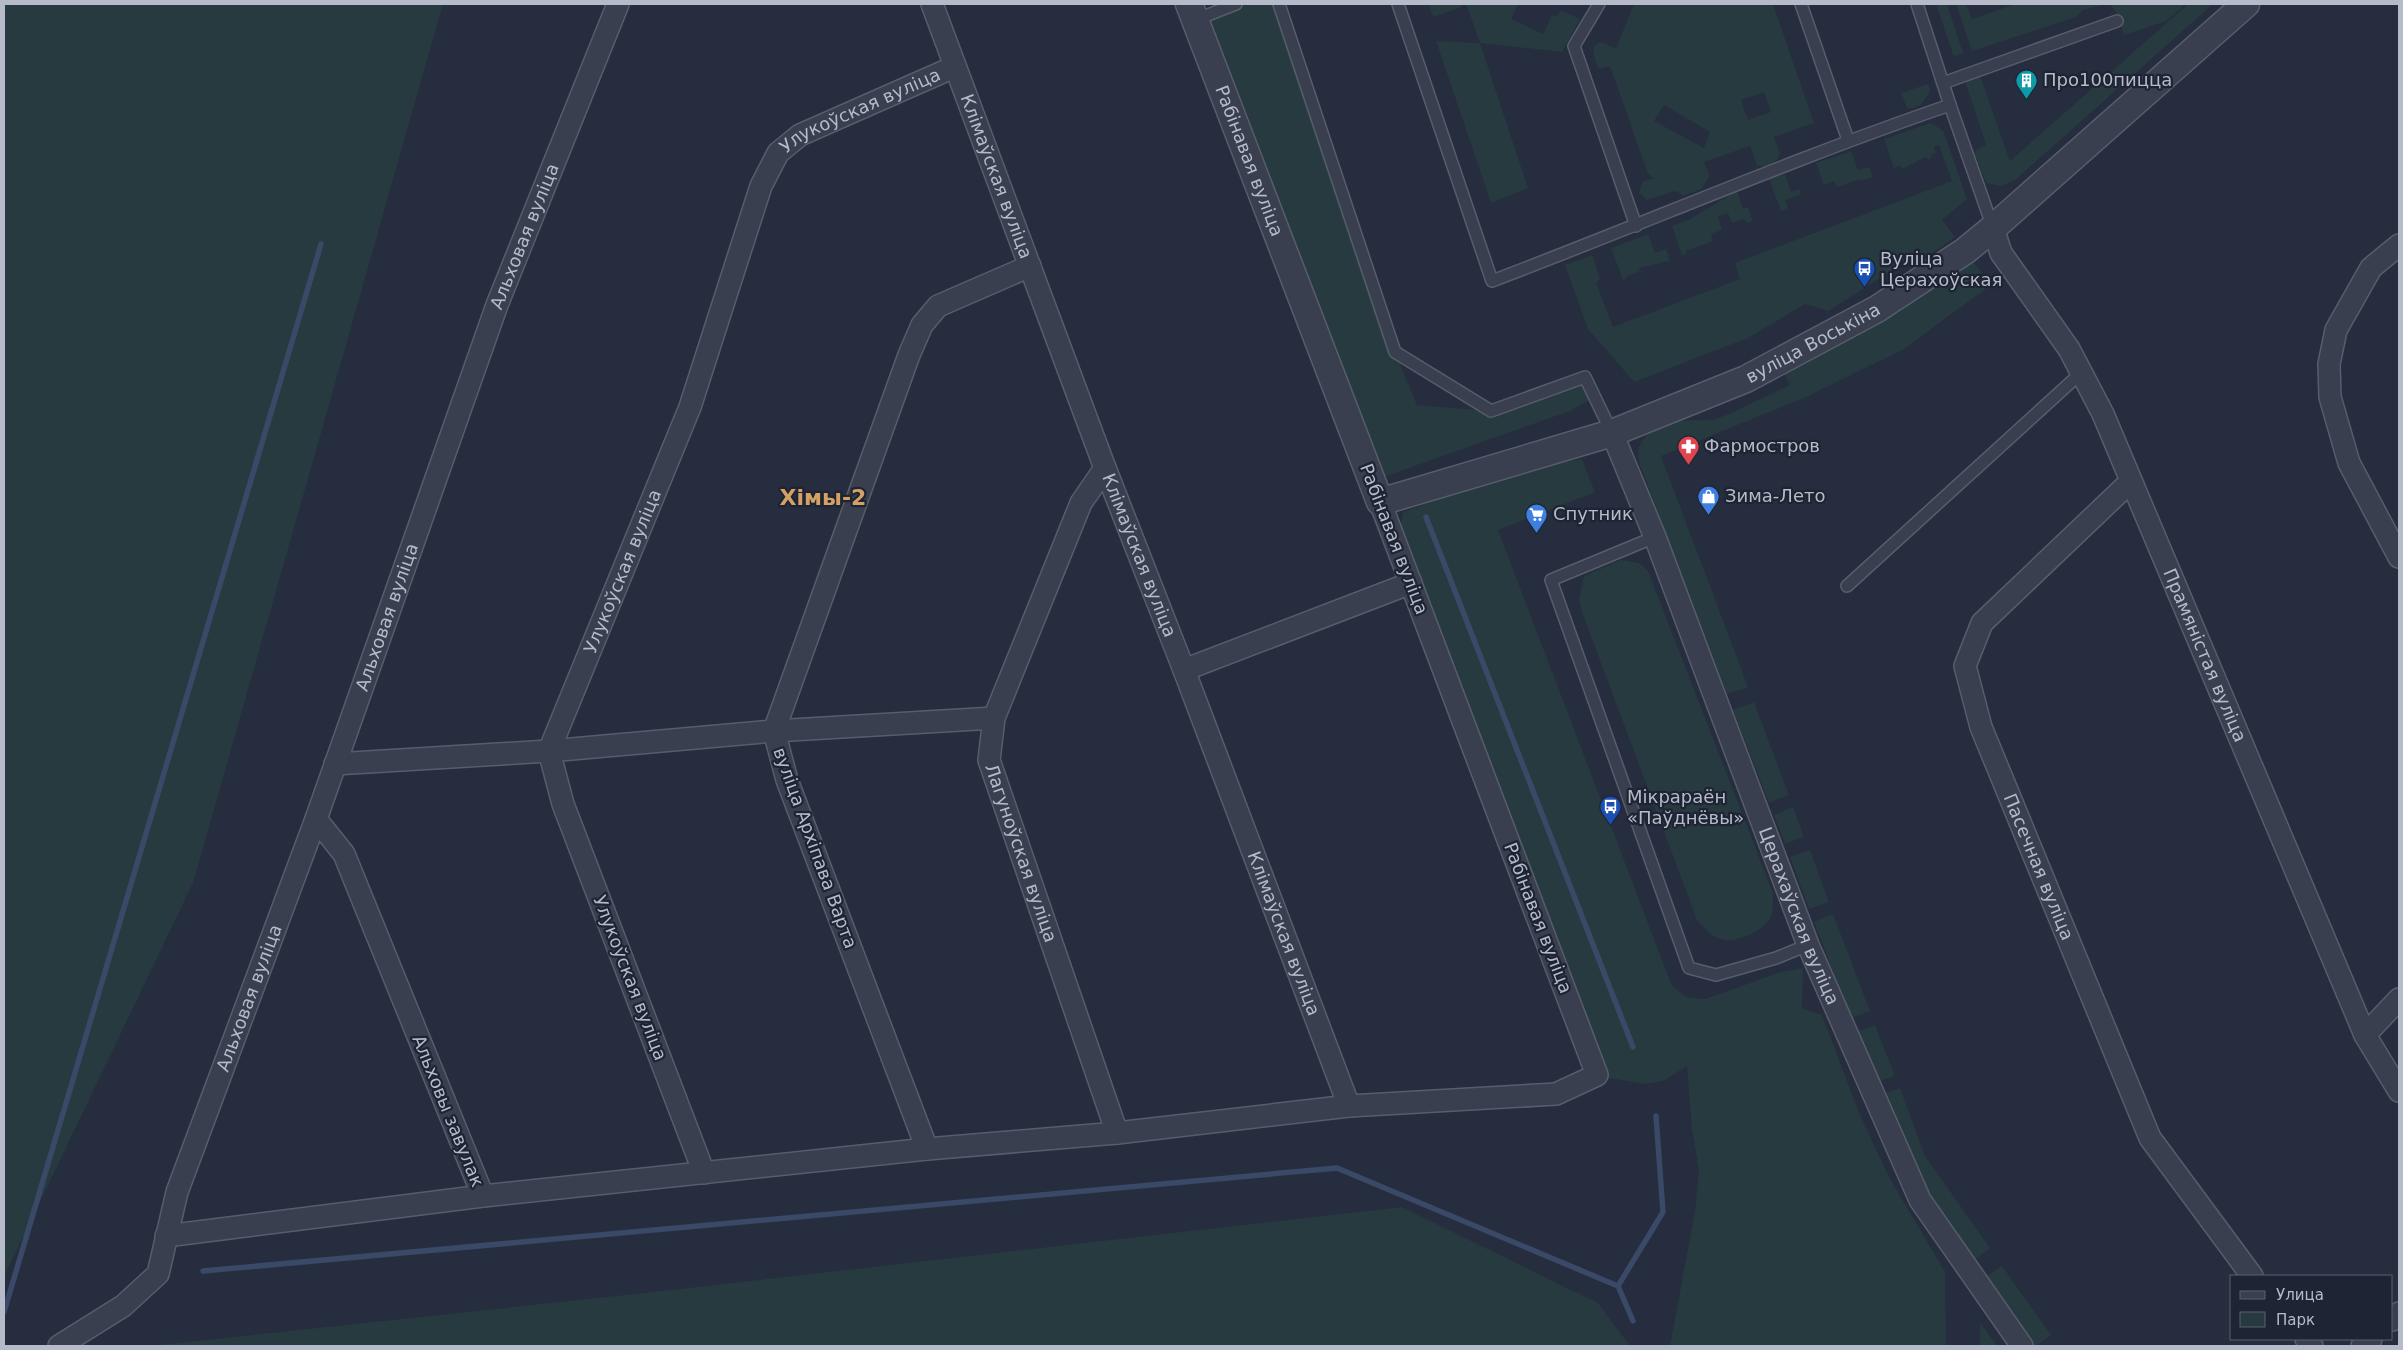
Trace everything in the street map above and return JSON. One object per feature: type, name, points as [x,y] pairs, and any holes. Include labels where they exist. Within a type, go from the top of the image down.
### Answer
[{"type":"street","name":"Альховая вуліца","points":[[59,1346],[123,1306],[158,1274],[177,1192],[316,819],[497,305],[618,4]]},
{"type":"street","name":"Клімаўская вуліца","points":[[932,4],[954,68],[1105,468],[1184,670],[1349,1106]]},
{"type":"street","name":"вуліца Воськіна","points":[[1380,502],[1612,433],[1746,378],[1877,309],[1965,251],[1993,228],[2246,4]]},
{"type":"street","name":"Рабінавая вуліца","points":[[1192,12],[1597,1075],[1556,1094],[1349,1106]]},
{"type":"street","name":"Улукоўская вуліца","points":[[704,1173],[563,804],[549,751],[690,407],[761,186],[778,153],[800,135],[954,68]]},
{"type":"street","name":"Прамяністая вуліца","points":[[1993,228],[2001,253],[2069,348],[2103,414],[2130,482],[2365,1035],[2399,1091]]},
{"type":"street","points":[[2399,245],[2371,268],[2336,330],[2329,364],[2330,397],[2348,464],[2399,557]]},
{"type":"street","name":"вуліца Архіпава Варта","points":[[927,1149],[787,780],[774,731],[909,355],[922,325],[938,306],[1030,266]]},
{"type":"street","name":"Церахаўская вуліца","points":[[1612,433],[1655,537],[1808,944],[1920,1200],[2022,1346]]},
{"type":"street","name":"Лагуноўская вуліца","points":[[1105,468],[1082,503],[994,718],[990,760],[1117,1133]]},
{"type":"street","name":"Пасечная вуліца","points":[[2130,482],[1982,623],[1966,666],[1981,727],[2150,1138],[2251,1275]]},
{"type":"street","points":[[1184,670],[1411,583]]},
{"type":"street","points":[[335,764],[549,751],[774,731],[994,718]]},
{"type":"street","name":"Альховы завулак","points":[[166,1236],[483,1196],[344,854],[316,819]]},
{"type":"street","points":[[2365,1035],[2399,999]]},
{"type":"street","points":[[483,1196],[927,1149],[1117,1133],[1349,1106]]},
{"type":"lane","points":[[1192,12],[1236,4]]},
{"type":"lane","points":[[1279,4],[1395,352],[1492,411],[1585,377],[1612,433]]},
{"type":"lane","points":[[1398,4],[1492,281],[1636,226],[1848,140],[1950,105]]},
{"type":"lane","points":[[1599,4],[1574,46],[1636,226]]},
{"type":"lane","points":[[1801,4],[1848,140]]},
{"type":"lane","points":[[1917,4],[1993,228]]},
{"type":"lane","points":[[1943,83],[2117,21]]},
{"type":"lane","points":[[1847,586],[2082,372]]},
{"type":"lane","points":[[1655,537],[1551,580],[1689,968],[1716,974],[1776,958],[1808,944]]},
{"type":"green space","points":[[4,4],[443,4],[193,883],[4,1277]]},
{"type":"green space","points":[[1236,4],[1279,4],[1395,352],[1417,405],[1491,411],[1585,377],[1594,398],[1570,411],[1372,481],[1195,20]]},
{"type":"green space","points":[[1429,4],[1461,4],[1462,7],[1433,17]]},
{"type":"green space","points":[[1466,4],[1518,4],[1511,19],[1543,34],[1552,15],[1557,17],[1561,10],[1580,19],[1562,52],[1480,43]]},
{"type":"green space","points":[[1634,4],[1773,4],[1814,123],[1774,137],[1780,153],[1777,160],[1772,164],[1757,166],[1750,146],[1704,162],[1710,176],[1701,189],[1684,196],[1675,191],[1647,200],[1639,193],[1642,182],[1654,178],[1648,174],[1610,66],[1598,69],[1593,53],[1594,46],[1601,42],[1616,48]],"holes":[[[1764,92],[1771,112],[1748,120],[1741,100]],[[1664,105],[1710,132],[1704,148],[1654,121]]]},
{"type":"green space","points":[[1936,4],[1947,4],[1963,53],[1954,57]]},
{"type":"green space","points":[[1956,4],[1966,4],[1972,19],[2015,4],[2107,4],[2083,10],[2076,17],[1972,51]]},
{"type":"green space","points":[[2110,4],[2186,4],[2166,21],[2124,35],[2116,12]]},
{"type":"green space","points":[[2188,4],[2213,4],[2015,180],[2001,186],[1986,183],[1975,154],[1976,150],[1986,145],[1963,75],[1978,70],[2010,161]]},
{"type":"green space","points":[[1436,41],[1480,43],[1528,188],[1491,203]]},
{"type":"green space","points":[[1928,84],[1930,91],[1924,101],[1918,106],[1907,108],[1901,93]]},
{"type":"green space","points":[[1930,123],[1943,130],[1967,199],[1942,220],[1955,237],[1928,256],[1899,266],[1828,311],[1805,304],[1748,338],[1634,382],[1588,329],[1565,265],[1592,255],[1600,278],[1596,283],[1613,327],[1740,279],[1735,263],[1952,181],[1939,145],[1934,147],[1936,153],[1931,155],[1932,158],[1928,160],[1926,157],[1902,169],[1901,165],[1894,168],[1884,139]]},
{"type":"green space","points":[[1851,151],[1858,170],[1869,167],[1873,177],[1861,181],[1860,179],[1837,187],[1834,181],[1824,185],[1816,163]]},
{"type":"green space","points":[[1785,174],[1791,192],[1799,189],[1801,194],[1785,200],[1788,208],[1781,211],[1769,179]]},
{"type":"green space","points":[[1737,191],[1743,209],[1748,207],[1753,221],[1747,223],[1744,219],[1732,223],[1728,213],[1718,217],[1722,230],[1711,234],[1713,241],[1686,251],[1686,254],[1682,255],[1672,226],[1690,219]]},
{"type":"green space","points":[[1648,234],[1655,253],[1666,249],[1670,261],[1639,268],[1640,271],[1627,276],[1623,280],[1611,248]]},
{"type":"green space","points":[[1965,251],[1991,285],[1904,349],[1804,398],[1661,456],[1748,687],[1727,694],[1640,465],[1638,455],[1643,440],[1648,434],[1663,426],[1681,421],[1719,418],[1790,385],[1778,362]]},
{"type":"green space","points":[[1582,459],[1595,492],[1498,530],[1672,986],[1686,997],[1705,999],[1781,972],[1803,968],[1802,1008],[1822,1015],[1860,1115],[1889,1177],[1945,1272],[1946,1346],[1670,1346],[1695,1211],[1699,1170],[1692,1129],[1687,1066],[1663,1081],[1645,1084],[1609,1078],[1400,530],[1403,512],[1532,467]]},
{"type":"green space","points":[[1621,560],[1639,563],[1648,571],[1773,893],[1773,910],[1768,921],[1758,930],[1744,937],[1731,940],[1721,939],[1709,933],[1697,920],[1582,612],[1579,599],[1584,576]]},
{"type":"green space","points":[[1754,702],[1789,795],[1769,803],[1733,710]]},
{"type":"green space","points":[[1793,807],[1804,837],[1785,844],[1774,815]]},
{"type":"green space","points":[[1810,850],[1829,902],[1809,909],[1790,857]]},
{"type":"green space","points":[[1833,914],[1870,1011],[1851,1018],[1814,922]]},
{"type":"green space","points":[[1875,1025],[1895,1076],[1877,1082],[1856,1032]]},
{"type":"green space","points":[[1900,1088],[1925,1156],[1990,1248],[1972,1262],[1937,1212],[1881,1095]]},
{"type":"green space","points":[[1402,1207],[1598,1303],[1630,1346],[150,1346],[644,1293]]},
{"type":"green space","points":[[2002,1266],[2051,1335],[2036,1346],[2029,1346],[1984,1278]]},
{"type":"green space","points":[[1980,1322],[1997,1346],[1980,1346]]},
{"type":"waterway","points":[[4,1312],[321,244]]},
{"type":"waterway","points":[[1426,517],[1633,1047]]},
{"type":"waterway","points":[[1618,1286],[1663,1212],[1656,1116]]},
{"type":"waterway","points":[[203,1271],[1337,1168],[1618,1286],[1633,1321]]},
{"type":"place","name":"Про100пицца","points":[[2027,99]]},
{"type":"place","name":"Вуліца Церахоўская","points":[[1864,288]]},
{"type":"place","name":"Фармостров","points":[[1688,465]]},
{"type":"place","name":"Зима-Лето","points":[[1709,515]]},
{"type":"place","name":"Спутник","points":[[1537,533]]},
{"type":"place","name":"Мікрараён «Паўднёвы»","points":[[1611,826]]},
{"type":"district","name":"Хімы-2","points":[[823,497]]}]
